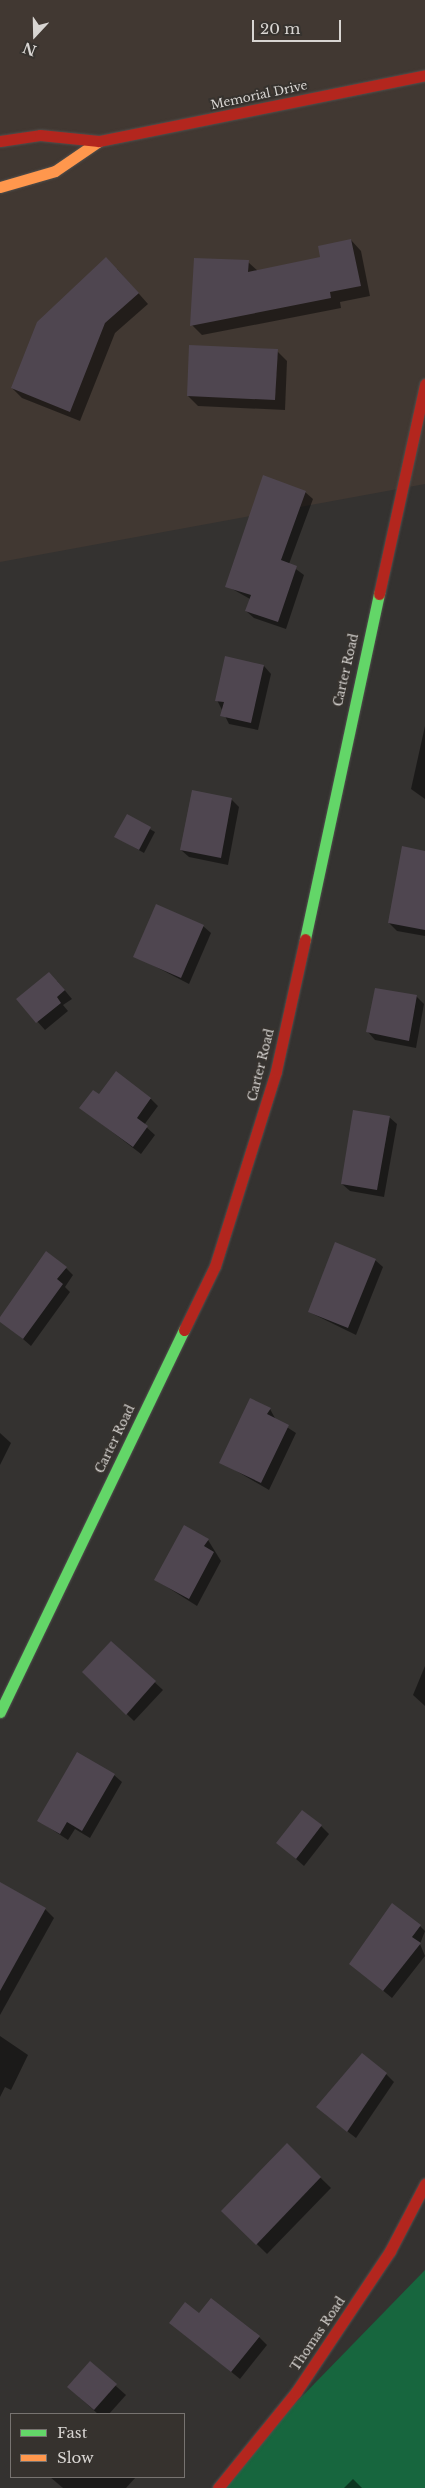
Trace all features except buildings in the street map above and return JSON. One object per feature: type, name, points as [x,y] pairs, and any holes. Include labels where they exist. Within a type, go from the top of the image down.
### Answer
[{"type":"street","name":"Memorial Drive","points":[[0,141],[40,135],[99,141],[425,75]]},
{"type":"street","name":"Memorial Drive","points":[[0,186],[55,171],[99,141]]},
{"type":"street","name":"Carter Road","points":[[0,1712],[215,1266],[276,1071],[425,384]]},
{"type":"street","name":"Thomas Road","points":[[218,2488],[296,2392],[390,2251],[425,2184]]},
{"type":"shaded area","points":[[0,0],[425,0],[425,484],[0,562]]},
{"type":"green space","points":[[425,2270],[425,2488],[213,2488]]},
{"type":"traffic: fast","points":[[305,939],[379,594]]},
{"type":"traffic: fast","points":[[0,1712],[184,1330]]},
{"type":"traffic: slow","points":[[0,187],[55,171],[99,141]]},
{"type":"traffic: jam","points":[[0,141],[40,135],[99,141],[425,75]]},
{"type":"traffic: jam","points":[[379,594],[425,384]]},
{"type":"traffic: jam","points":[[184,1330],[215,1266],[276,1071],[305,939]]},
{"type":"traffic: jam","points":[[218,2488],[296,2392],[390,2251],[425,2184]]}]
